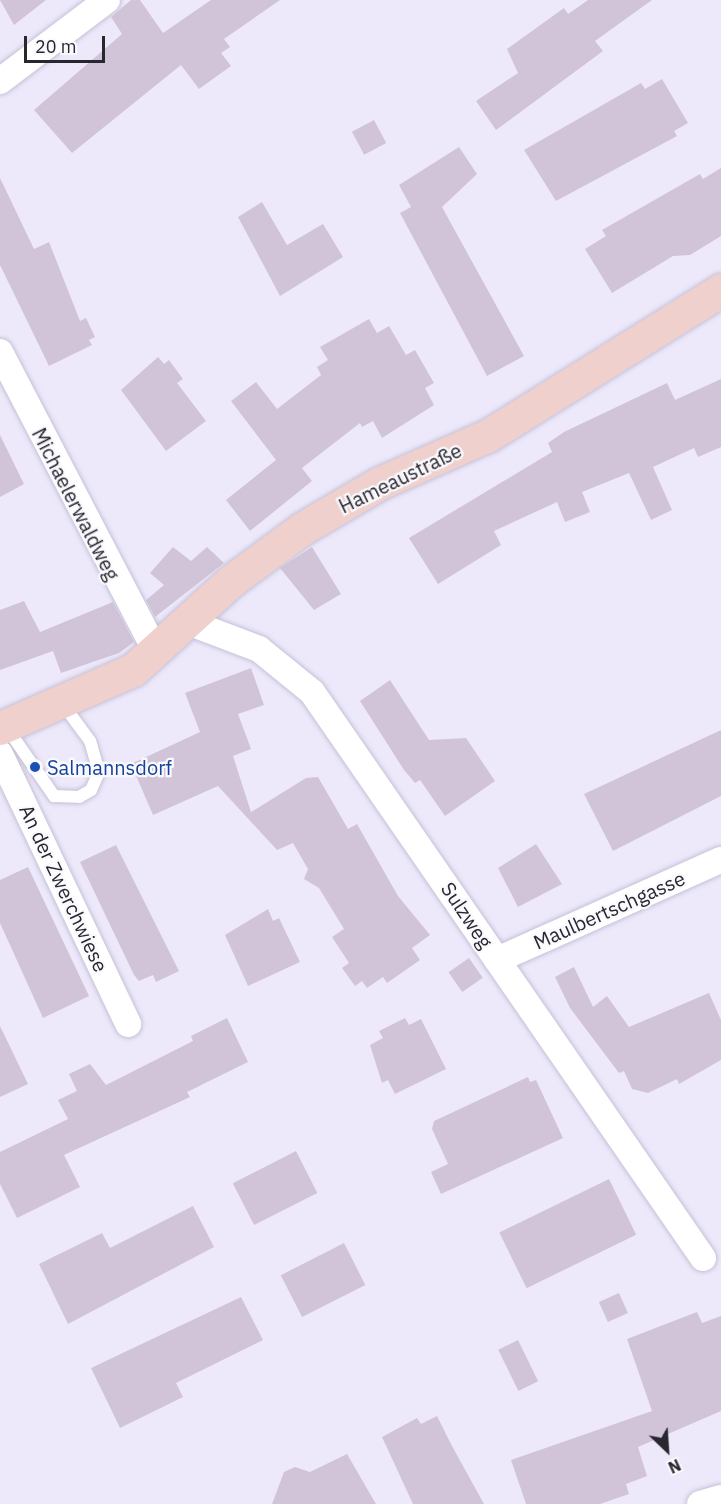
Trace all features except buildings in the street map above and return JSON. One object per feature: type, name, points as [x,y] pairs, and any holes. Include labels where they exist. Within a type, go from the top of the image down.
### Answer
[{"type":"main road","name":"Hameaustraße","points":[[2,736],[62,703],[121,677],[156,652],[253,563],[332,511],[489,435],[721,290]]},
{"type":"street","points":[[0,81],[107,0]]},
{"type":"street","name":"Michaelerwaldweg","points":[[0,352],[156,652]]},
{"type":"street","name":"Sulzweg","points":[[188,622],[259,649],[312,692],[703,1258]]},
{"type":"street","name":"An der Zwerchwiese","points":[[2,736],[128,1024]]},
{"type":"street","name":"Maulbertschgasse","points":[[498,960],[721,860]]},
{"type":"street","points":[[700,1504],[721,1498]]},
{"type":"lane","points":[[2,736],[54,796],[79,797],[92,790],[99,772],[90,741],[62,703]]},
{"type":"place","name":"Salmannsdorf","points":[[35,767]]}]
